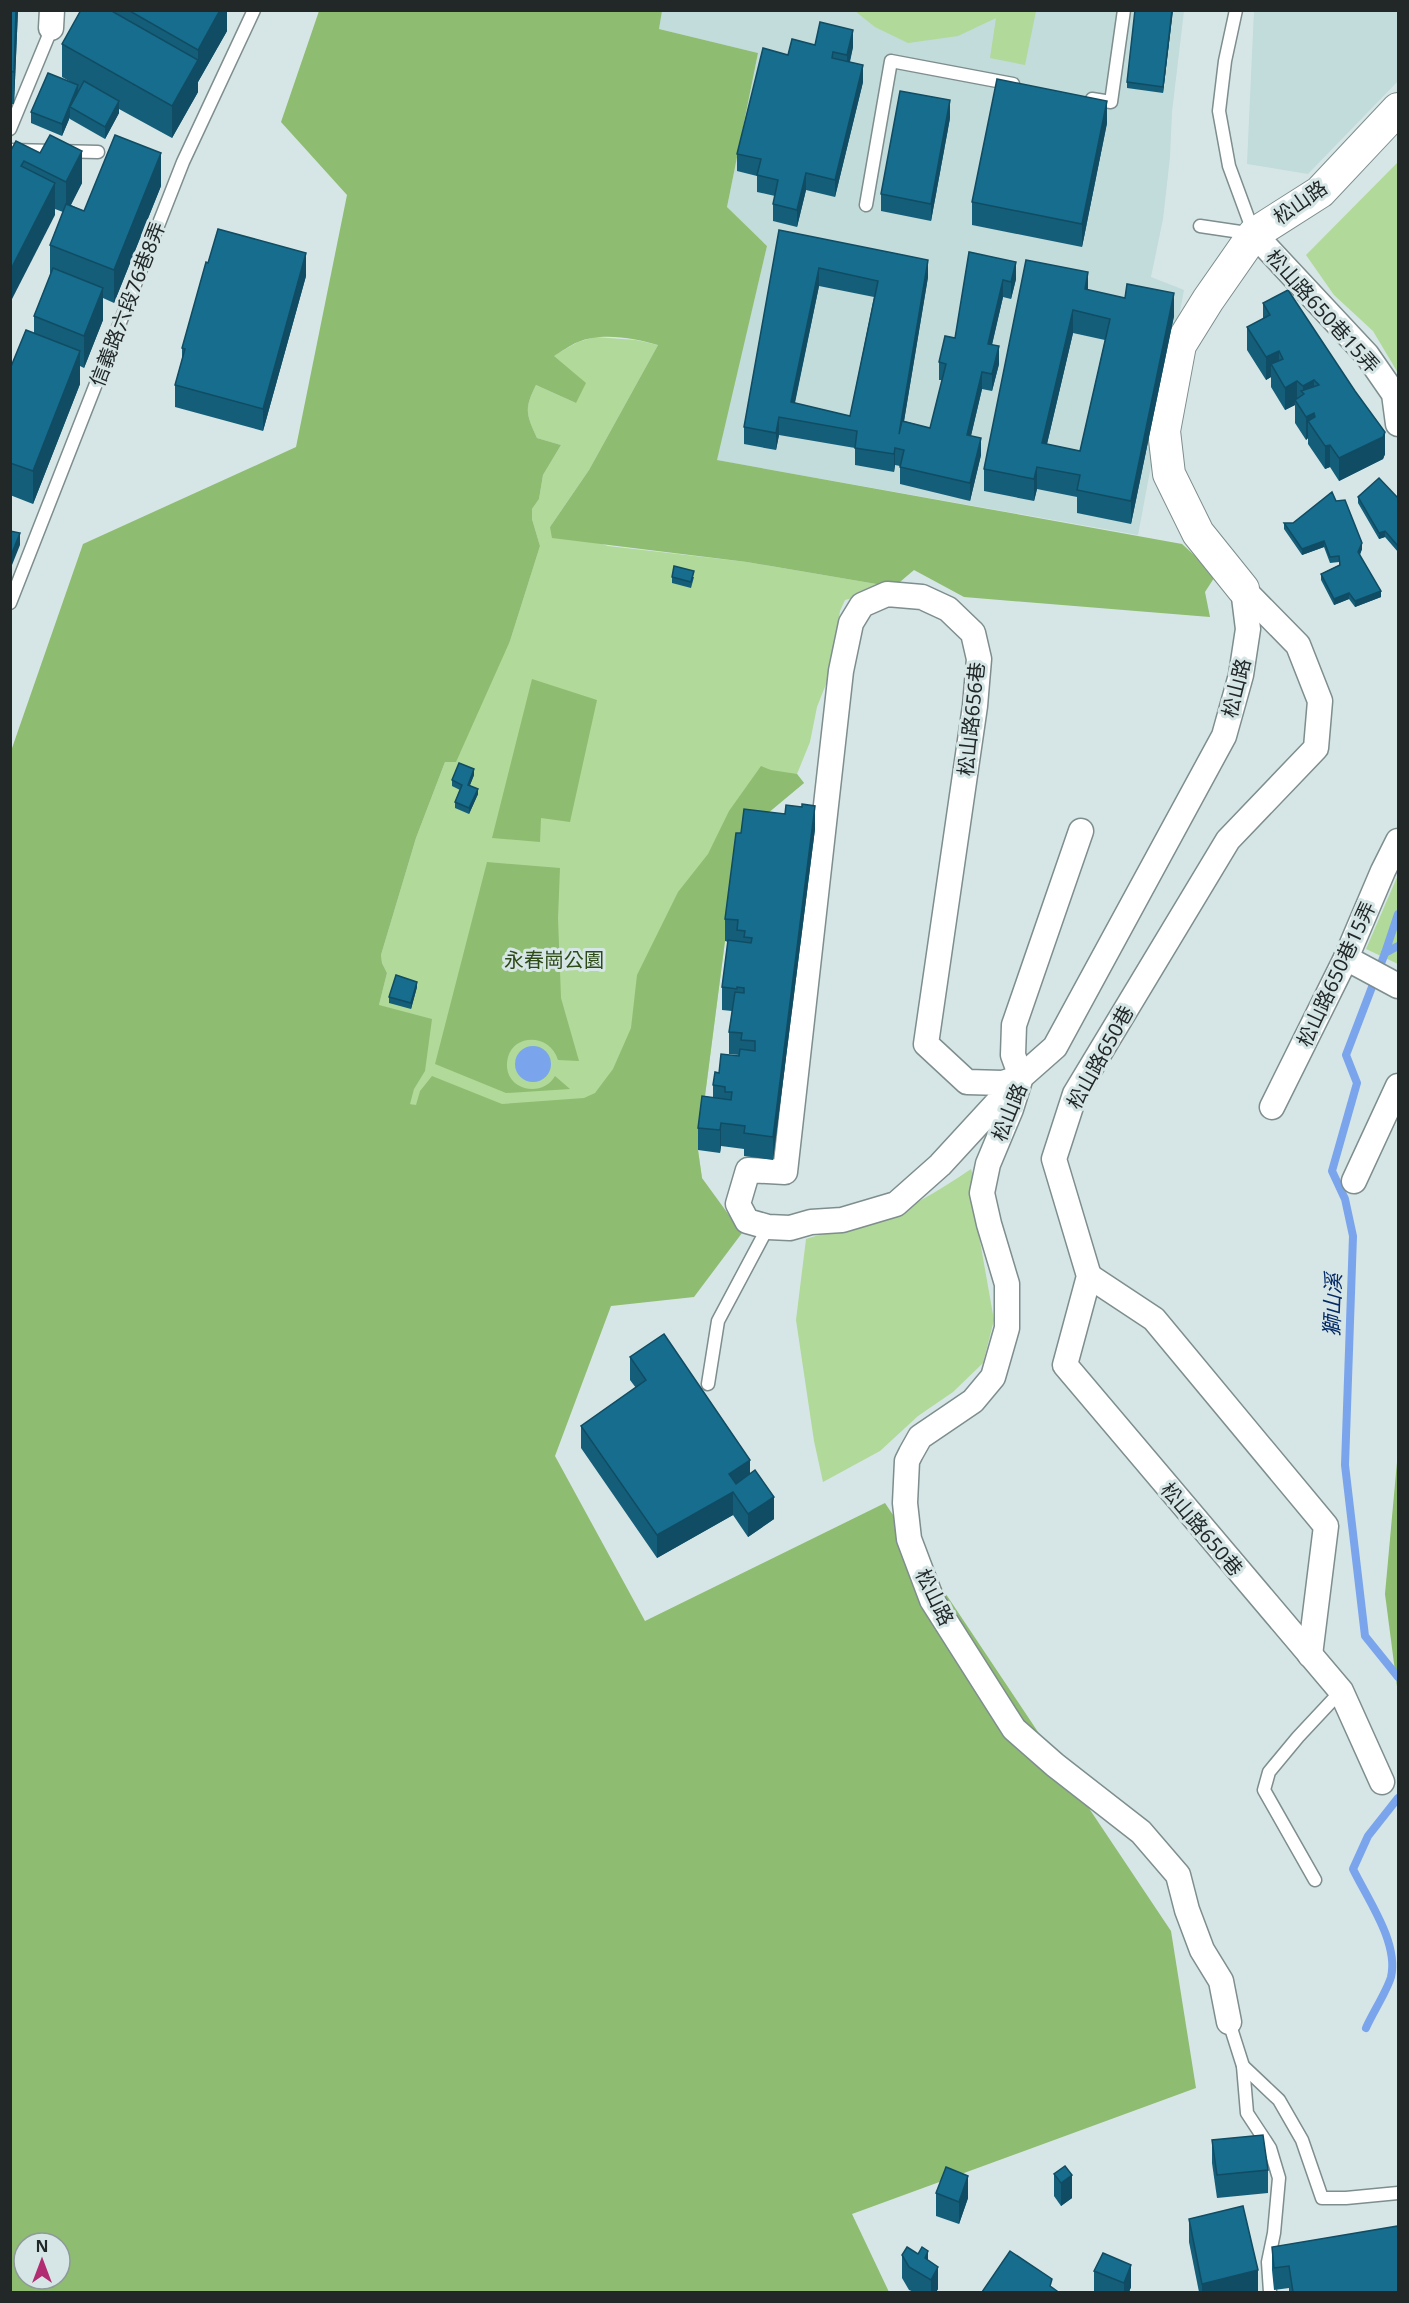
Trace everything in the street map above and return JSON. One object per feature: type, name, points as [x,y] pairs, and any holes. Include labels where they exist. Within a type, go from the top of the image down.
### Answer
[{"type":"street","name":"松山路","points":[[1229,2022],[1221,1980],[1202,1950],[1187,1910],[1178,1875],[1141,1832],[1055,1765],[1014,1729],[932,1600],[909,1539],[905,1503],[907,1461],[920,1437],[973,1401],[993,1377],[1007,1328],[1007,1284],[982,1193],[988,1164],[1021,1077],[1055,1047],[1224,736],[1241,675],[1248,629],[1243,589],[1198,532],[1169,474],[1164,431],[1180,345],[1254,234],[1320,192],[1398,109]]},
{"type":"street","name":"松山路650巷15弄","points":[[1254,234],[1367,355],[1394,394],[1398,424]]},
{"type":"street","name":"松山路650巷","points":[[1243,589],[1298,645],[1320,701],[1316,748],[1228,840],[1075,1094],[1054,1159],[1089,1276],[1065,1365],[1341,1691],[1382,1782]]},
{"type":"street","name":"松山路656巷","points":[[768,1227],[747,1221],[738,1204],[748,1170],[784,1172],[841,671],[851,623],[862,605],[887,594],[921,597],[948,609],[973,633],[979,659],[975,706],[926,1044],[967,1082]]},
{"type":"street","points":[[1021,1077],[1013,1055],[1014,1025],[1081,831]]},
{"type":"street","name":"松山路650巷15弄","points":[[1272,1107],[1391,872],[1398,841]]},
{"type":"street","points":[[1346,958],[1392,983]]},
{"type":"street","points":[[967,1082],[1003,1083],[1021,1077]]},
{"type":"street","points":[[768,1227],[790,1228],[811,1222],[842,1220],[896,1204],[940,1165],[1021,1077]]},
{"type":"street","points":[[967,1082],[986,1115],[996,1145]]},
{"type":"street","points":[[1354,1181],[1398,1086]]},
{"type":"street","points":[[1089,1276],[1155,1319],[1326,1526],[1310,1654]]},
{"type":"lane","name":"信義路六段76巷8弄","points":[[10,603],[183,162],[254,10]]},
{"type":"lane","points":[[1076,96],[1111,102],[1124,10]]},
{"type":"lane","points":[[1200,226],[1254,234],[1229,166],[1219,111],[1225,61],[1236,10]]},
{"type":"lane","points":[[10,129],[54,16]]},
{"type":"lane","points":[[866,205],[891,61],[1030,87]]},
{"type":"lane","points":[[10,150],[98,152]]},
{"type":"lane","points":[[708,1384],[718,1321],[768,1227]]},
{"type":"lane","points":[[1315,1880],[1264,1790],[1269,1772],[1341,1691]]},
{"type":"lane","points":[[1229,2022],[1243,2066],[1247,2113],[1270,2148],[1279,2178],[1274,2233],[1268,2262],[1270,2292]]},
{"type":"lane","points":[[1243,2066],[1279,2100],[1302,2140],[1322,2198],[1398,2193]]},
{"type":"shaded area","points":[[662,10],[1184,11],[1163,219],[1151,277],[1184,290],[1138,535],[716,460],[767,246],[727,207],[758,53],[659,29]]},
{"type":"shaded area","points":[[1254,11],[1398,11],[1398,81],[1308,174],[1247,164]]},
{"type":"green space","points":[[319,11],[662,11],[659,29],[758,53],[727,207],[767,246],[717,460],[1182,544],[1216,575],[1205,592],[1210,617],[964,597],[914,570],[894,587],[747,562],[552,538],[550,527],[589,470],[658,345],[629,338],[607,337],[597,337],[575,343],[554,356],[586,383],[576,403],[536,385],[528,406],[529,417],[537,438],[561,445],[543,475],[539,499],[532,509],[532,519],[540,546],[510,641],[456,762],[445,762],[416,838],[381,955],[387,973],[379,1005],[432,1019],[425,1071],[414,1089],[410,1104],[416,1105],[420,1091],[432,1076],[502,1104],[584,1098],[595,1093],[613,1069],[631,1028],[637,975],[678,892],[708,854],[729,811],[761,766],[797,774],[804,783],[768,813],[736,856],[698,1150],[702,1178],[742,1233],[694,1297],[611,1306],[555,1456],[645,1621],[885,1503],[1171,1931],[1196,2088],[852,2214],[889,2292],[11,2292],[11,751],[83,544],[296,447],[347,195],[281,122]]},
{"type":"green space","points":[[855,11],[1036,11],[1025,65],[990,58],[996,18],[958,36],[908,43],[875,27]]},
{"type":"green space","points":[[1398,162],[1398,373],[1373,331],[1334,295],[1306,255]]},
{"type":"green space","name":"永春崗公園","points":[[595,337],[636,340],[658,345],[589,470],[550,527],[608,546],[747,562],[894,587],[845,600],[840,611],[830,674],[817,707],[810,742],[797,774],[804,783],[768,813],[736,856],[698,1150],[702,1178],[492,1123],[375,1096],[379,1005],[387,973],[381,955],[416,838],[445,762],[510,641],[540,546],[532,519],[532,509],[539,499],[543,475],[561,445],[537,438],[529,417],[528,406],[536,385],[576,403],[553,356],[578,342]]},
{"type":"green space","points":[[532,679],[597,700],[570,822],[541,818],[540,842],[492,838]]},
{"type":"green space","points":[[487,862],[560,868],[558,918],[561,998],[579,1061],[558,1060],[554,1051],[547,1044],[530,1040],[522,1041],[515,1046],[509,1053],[507,1063],[512,1080],[518,1085],[534,1089],[549,1083],[555,1076],[570,1089],[506,1093],[435,1064]]},
{"type":"green space","points":[[1398,875],[1398,964],[1366,949]]},
{"type":"green space","points":[[971,1169],[975,1182],[975,1213],[994,1320],[983,1363],[953,1392],[918,1416],[880,1451],[823,1482],[814,1441],[796,1320],[806,1239],[865,1225],[893,1214]]},
{"type":"green space","points":[[1398,1451],[1398,1694],[1385,1594]]},
{"type":"water","points":[[533,1046],[546,1051],[551,1064],[546,1077],[533,1082],[520,1077],[515,1064],[520,1051]]},
{"type":"building","points":[[10,10],[16,10],[14,72],[10,71]]},
{"type":"building","points":[[81,10],[110,10],[198,60],[172,106],[62,44]]},
{"type":"building","points":[[128,10],[220,10],[198,50]]},
{"type":"building","points":[[1135,10],[1172,10],[1163,87],[1127,82]]},
{"type":"building","points":[[820,22],[853,30],[847,55],[833,52],[832,58],[863,65],[835,180],[806,173],[797,210],[773,204],[778,180],[757,175],[761,159],[737,154],[763,48],[788,55],[792,39],[815,45]]},
{"type":"building","points":[[48,73],[78,85],[62,124],[31,112]]},
{"type":"building","points":[[997,79],[1107,101],[1082,224],[972,202]]},
{"type":"building","points":[[84,81],[119,101],[105,127],[70,107]]},
{"type":"building","points":[[900,91],[950,100],[931,204],[881,194]]},
{"type":"building","points":[[50,135],[82,151],[66,182],[24,161],[21,166],[55,183],[10,271],[10,152],[16,141],[40,153]]},
{"type":"building","points":[[115,135],[161,153],[114,270],[50,245],[66,204],[84,211]]},
{"type":"building","points":[[218,229],[306,253],[263,409],[175,385],[185,349],[182,348],[206,262],[208,263]]},
{"type":"building","points":[[779,230],[928,260],[899,434],[902,421],[930,428],[946,364],[939,362],[945,336],[955,338],[969,252],[1016,262],[1011,282],[1003,280],[988,344],[999,346],[992,374],[982,372],[967,435],[981,438],[970,483],[900,467],[904,450],[895,448],[894,454],[855,448],[857,431],[779,417],[776,433],[744,427]],"holes":[[[819,268],[878,281],[850,416],[791,402]]]},
{"type":"building","points":[[1026,260],[1088,272],[1085,289],[1125,298],[1127,284],[1174,293],[1131,501],[1077,490],[1080,475],[1037,467],[1034,479],[984,469]],"holes":[[[1073,310],[1110,319],[1080,451],[1042,443]]]},
{"type":"building","points":[[53,268],[103,288],[84,336],[34,316]]},
{"type":"building","points":[[1288,290],[1385,432],[1383,437],[1339,458],[1330,445],[1325,446],[1308,421],[1315,417],[1314,413],[1306,417],[1295,400],[1304,394],[1301,391],[1319,385],[1314,380],[1303,386],[1297,381],[1285,388],[1271,364],[1283,359],[1279,351],[1266,357],[1247,327],[1270,315],[1263,303]]},
{"type":"building","points":[[26,330],[80,351],[33,471],[10,463],[10,369]]},
{"type":"building","points":[[1379,478],[1398,498],[1398,546],[1385,531],[1379,533],[1358,497]]},
{"type":"building","points":[[1332,492],[1336,501],[1345,500],[1362,543],[1358,552],[1381,591],[1355,601],[1349,593],[1334,599],[1321,574],[1340,565],[1339,556],[1330,557],[1324,541],[1302,549],[1284,523],[1293,523]]},
{"type":"building","points":[[10,531],[20,533],[10,558]]},
{"type":"building","points":[[674,566],[694,571],[691,582],[672,577]]},
{"type":"building","points":[[459,763],[474,769],[468,785],[478,789],[469,808],[455,802],[462,785],[452,780]]},
{"type":"building","points":[[802,804],[815,806],[773,1137],[744,1133],[745,1126],[721,1123],[720,1130],[698,1128],[702,1096],[731,1100],[732,1092],[725,1092],[725,1087],[713,1085],[715,1072],[719,1073],[721,1054],[739,1056],[740,1049],[755,1051],[755,1041],[741,1040],[742,1033],[729,1032],[735,992],[744,993],[744,988],[722,987],[728,940],[751,943],[752,938],[744,937],[745,931],[737,930],[738,920],[725,919],[736,833],[741,833],[744,809],[785,814],[786,805],[802,807]]},
{"type":"building","points":[[396,975],[417,982],[411,1003],[389,997]]},
{"type":"building","points":[[664,1334],[750,1460],[729,1474],[736,1484],[755,1470],[774,1497],[748,1514],[733,1492],[657,1535],[581,1426],[646,1380],[630,1357]]},
{"type":"building","points":[[1263,2135],[1268,2170],[1217,2175],[1212,2140]]},
{"type":"building","points":[[1065,2166],[1072,2175],[1061,2183],[1054,2174]]},
{"type":"building","points":[[946,2167],[968,2176],[959,2202],[936,2193]]},
{"type":"building","points":[[1243,2206],[1258,2270],[1202,2284],[1189,2219]]},
{"type":"building","points":[[1398,2226],[1398,2292],[1293,2292],[1289,2266],[1274,2268],[1272,2247]]},
{"type":"building","points":[[907,2247],[918,2254],[922,2247],[928,2251],[925,2258],[938,2267],[931,2280],[909,2267],[902,2255]]},
{"type":"building","points":[[1010,2251],[1052,2279],[1050,2286],[1057,2291],[982,2292]]},
{"type":"building","points":[[1103,2253],[1131,2265],[1124,2283],[1094,2271]]},
{"type":"waterway","points":[[1385,953],[1398,914]]},
{"type":"waterway","name":"獅山溪","points":[[1398,946],[1385,953],[1346,1055],[1357,1083],[1332,1171],[1345,1199],[1353,1236],[1345,1465],[1365,1636],[1398,1677]]},
{"type":"waterway","name":"獅山溪","points":[[1366,2028],[1391,1977],[1391,1950],[1381,1922],[1353,1869],[1368,1836],[1398,1798]]}]
